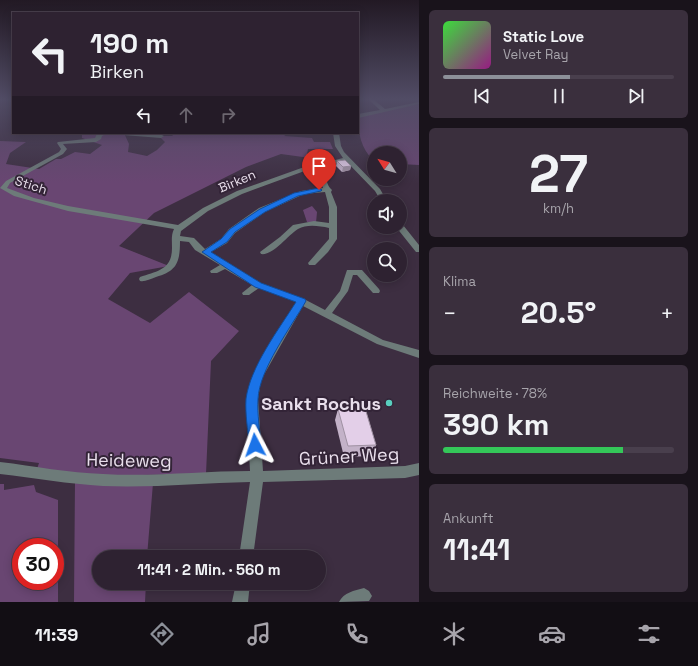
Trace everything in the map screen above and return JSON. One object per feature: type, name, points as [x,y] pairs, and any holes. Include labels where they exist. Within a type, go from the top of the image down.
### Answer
[{"type":"street","name":"Stich","points":[[100,134],[99,138],[96,140],[60,143],[64,149],[60,153],[8,182],[3,188],[8,191],[70,209],[180,228]]},
{"type":"street","points":[[136,134],[161,136]]},
{"type":"street","points":[[336,134],[338,146],[347,159],[380,194]]},
{"type":"street","name":"Birken","points":[[180,228],[206,211],[236,195],[294,172],[314,166],[323,166],[333,160],[347,159]]},
{"type":"street","points":[[312,263],[330,245],[333,239],[334,207],[329,190],[322,175],[323,166]]},
{"type":"street","points":[[206,252],[224,241],[232,231],[262,210],[303,192],[329,190]]},
{"type":"street","points":[[264,252],[283,239],[296,227],[314,223],[334,226]]},
{"type":"street","points":[[143,279],[160,274],[173,264],[176,255],[176,233],[180,228]]},
{"type":"street","points":[[406,234],[419,250]]},
{"type":"street","points":[[177,238],[191,240],[198,248],[258,285],[301,301],[380,342],[419,354]]},
{"type":"street","points":[[214,271],[226,265]]},
{"type":"street","points":[[326,315],[344,291],[350,272],[359,272],[376,291]]},
{"type":"street","points":[[246,293],[258,285]]},
{"type":"street","points":[[247,550],[257,477],[252,399],[253,391],[263,366],[301,301]]},
{"type":"street","name":"Heideweg","points":[[0,468],[103,480],[257,477]]},
{"type":"street","name":"Grüner Weg","points":[[257,477],[367,474],[405,472],[419,469]]},
{"type":"street","points":[[240,602],[242,590]]},
{"type":"street","points":[[347,602],[364,596]]},
{"type":"shaded area","points":[[359,127],[419,127],[419,165],[407,164],[407,146],[367,146],[367,152],[363,146]]},
{"type":"shaded area","points":[[82,134],[124,134],[129,144],[128,152],[147,156],[157,150],[165,142],[159,136],[172,136],[174,134],[287,134],[284,136],[312,138],[314,142],[330,142],[333,149],[308,149],[307,154],[328,157],[325,160],[281,154],[246,167],[154,213],[119,246],[169,266],[130,273],[108,299],[150,323],[189,292],[239,331],[211,361],[206,474],[80,476],[37,469],[39,463],[0,458],[0,141],[26,142],[10,153],[6,164],[39,169],[56,159],[61,159],[75,152],[90,154],[102,145],[82,138]]},
{"type":"shaded area","points":[[312,206],[317,212],[316,223],[307,222],[303,210]]},
{"type":"shaded area","points":[[75,481],[153,483],[148,550],[92,550],[92,590],[146,590],[145,602],[74,602]]},
{"type":"shaded area","points":[[0,484],[4,484],[4,490],[34,485],[36,492],[58,500],[58,538],[12,538],[12,590],[58,590],[58,602],[0,602]]},
{"type":"building","points":[[345,160],[351,166],[343,167],[337,161]]},
{"type":"building","points":[[365,408],[376,445],[348,446],[338,409]]},
{"type":"place","name":"Sankt Rochus","points":[[389,403]]},
{"type":"route","points":[[255,445],[252,399],[256,380],[267,358],[283,334],[301,301],[258,285],[206,252],[224,241],[232,231],[262,210],[279,204],[283,200],[296,194],[319,190]]}]
